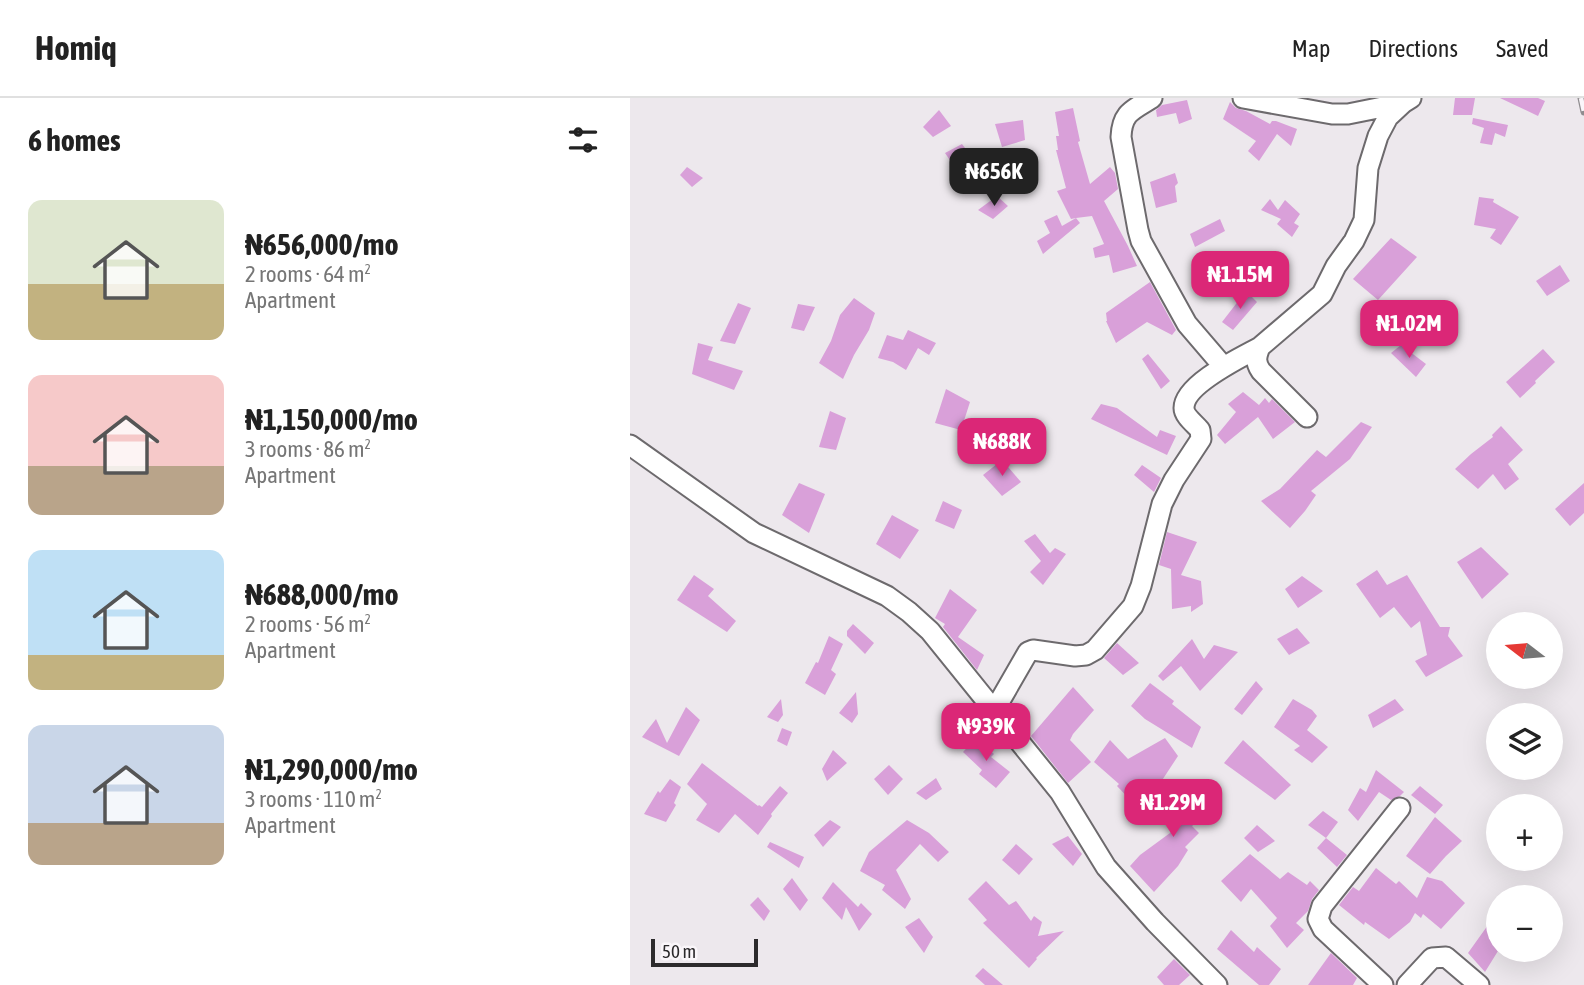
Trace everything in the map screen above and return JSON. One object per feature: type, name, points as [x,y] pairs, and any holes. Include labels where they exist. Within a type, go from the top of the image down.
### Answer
[{"type":"street","points":[[1152,98],[1129,112],[1124,119],[1121,137],[1138,230],[1188,324],[1223,366]]},
{"type":"street","points":[[1243,98],[1332,114],[1348,114],[1407,100]]},
{"type":"street","points":[[994,710],[1028,652],[1033,650],[1086,655],[1095,650],[1133,606],[1141,586],[1162,504],[1201,439],[1200,430],[1185,413],[1188,397],[1223,366],[1260,348],[1322,294],[1336,265],[1354,241],[1364,220],[1368,168],[1378,136],[1388,117],[1407,100]]},
{"type":"street","points":[[1260,348],[1256,364],[1307,417]]},
{"type":"street","points":[[630,445],[754,533],[887,596],[930,631],[1060,792],[1106,867],[1217,985]]},
{"type":"street","points":[[1383,985],[1323,929],[1318,919],[1322,906],[1400,808]]},
{"type":"street","points":[[1407,985],[1432,958],[1446,957],[1479,985]]},
{"type":"building","points":[[1455,98],[1475,98],[1472,115],[1453,115]]},
{"type":"building","points":[[1500,98],[1538,98],[1545,101],[1538,116]]},
{"type":"building","points":[[1187,100],[1192,119],[1179,124],[1176,113],[1157,117],[1156,110],[1162,105]]},
{"type":"building","points":[[1230,102],[1236,108],[1270,124],[1276,121],[1297,129],[1291,146],[1277,134],[1259,161],[1248,151],[1256,141],[1223,119]]},
{"type":"building","points":[[1073,108],[1080,141],[1078,142],[1090,184],[1110,167],[1115,173],[1118,189],[1104,201],[1137,266],[1113,273],[1109,255],[1095,258],[1093,248],[1104,244],[1092,216],[1071,219],[1057,191],[1066,188],[1056,150],[1056,136],[1059,136],[1055,112]]},
{"type":"building","points":[[939,110],[951,126],[933,137],[923,127]]},
{"type":"building","points":[[1473,118],[1508,125],[1505,137],[1495,133],[1492,145],[1480,143],[1484,128],[1472,124]]},
{"type":"building","points":[[1023,120],[1025,140],[1002,147],[995,124]]},
{"type":"building","points":[[962,144],[978,165],[962,178],[945,153]]},
{"type":"building","points":[[687,167],[703,178],[692,187],[680,175]]},
{"type":"building","points":[[1175,173],[1178,183],[1175,186],[1177,202],[1156,208],[1150,182]]},
{"type":"building","points":[[997,196],[1008,206],[993,219],[978,210]]},
{"type":"building","points":[[1479,197],[1494,199],[1493,202],[1519,217],[1501,245],[1490,238],[1496,229],[1474,225]]},
{"type":"building","points":[[1270,199],[1278,210],[1285,200],[1300,214],[1294,223],[1299,226],[1292,237],[1277,224],[1281,219],[1261,210]]},
{"type":"building","points":[[1057,215],[1062,226],[1076,218],[1080,223],[1043,254],[1037,241],[1050,233],[1044,221]]},
{"type":"building","points":[[1220,219],[1225,231],[1195,247],[1190,234]]},
{"type":"building","points":[[1391,238],[1417,257],[1378,300],[1353,279]]},
{"type":"building","points":[[1560,265],[1570,281],[1547,296],[1536,281]]},
{"type":"building","points":[[1150,282],[1176,330],[1172,335],[1147,322],[1116,343],[1106,321],[1106,313]]},
{"type":"building","points":[[1246,291],[1257,302],[1233,330],[1222,322]]},
{"type":"building","points":[[854,298],[875,313],[843,379],[819,363],[831,341],[840,315]]},
{"type":"building","points":[[738,303],[751,308],[735,344],[720,341]]},
{"type":"building","points":[[798,304],[815,307],[804,331],[791,328]]},
{"type":"building","points":[[908,330],[936,343],[929,355],[918,348],[906,370],[893,362],[878,358],[887,335],[903,340]]},
{"type":"building","points":[[698,343],[713,347],[708,360],[743,371],[734,390],[692,374]]},
{"type":"building","points":[[1401,345],[1426,364],[1416,377],[1391,353]]},
{"type":"building","points":[[1543,349],[1555,362],[1520,398],[1506,382]]},
{"type":"building","points":[[1148,354],[1170,381],[1161,389],[1142,359]]},
{"type":"building","points":[[946,389],[970,402],[961,430],[935,423]]},
{"type":"building","points":[[1243,392],[1259,405],[1265,398],[1269,403],[1272,399],[1295,422],[1273,439],[1258,417],[1225,444],[1217,435],[1236,412],[1228,404]]},
{"type":"building","points":[[1101,404],[1117,408],[1157,437],[1160,430],[1176,436],[1167,455],[1091,419]]},
{"type":"building","points":[[830,411],[846,418],[836,450],[819,447]]},
{"type":"building","points":[[1361,422],[1372,427],[1350,459],[1311,491],[1316,495],[1290,528],[1261,501],[1280,489],[1317,450],[1326,457]]},
{"type":"building","points":[[1501,426],[1523,450],[1508,464],[1519,479],[1505,490],[1493,474],[1478,489],[1455,469],[1493,437]]},
{"type":"building","points":[[1002,460],[1021,482],[1002,496],[983,475]]},
{"type":"building","points":[[1142,465],[1161,478],[1154,492],[1134,475]]},
{"type":"building","points":[[799,483],[825,494],[809,533],[782,515]]},
{"type":"building","points":[[1584,483],[1584,513],[1570,526],[1555,509]]},
{"type":"building","points":[[943,501],[962,510],[954,529],[935,521]]},
{"type":"building","points":[[892,515],[919,530],[900,559],[876,544]]},
{"type":"building","points":[[1167,532],[1197,542],[1181,575],[1201,581],[1203,604],[1191,612],[1191,606],[1172,609],[1171,569],[1159,565]]},
{"type":"building","points":[[1035,534],[1050,553],[1055,548],[1066,554],[1043,585],[1030,572],[1041,561],[1024,541]]},
{"type":"building","points":[[1481,547],[1509,574],[1482,599],[1457,562]]},
{"type":"building","points":[[1377,570],[1387,585],[1407,575],[1440,627],[1450,627],[1448,636],[1463,656],[1426,677],[1415,661],[1427,655],[1420,621],[1411,628],[1394,607],[1380,618],[1356,584]]},
{"type":"building","points":[[694,575],[714,589],[708,596],[736,621],[727,632],[677,600]]},
{"type":"building","points":[[1302,576],[1323,591],[1298,608],[1285,589]]},
{"type":"building","points":[[950,589],[977,610],[958,637],[984,655],[977,670],[943,627],[945,624],[935,618]]},
{"type":"building","points":[[853,624],[874,643],[865,654],[847,636],[847,631]]},
{"type":"building","points":[[1297,628],[1310,643],[1289,655],[1277,639]]},
{"type":"building","points":[[829,636],[843,644],[831,670],[836,674],[825,695],[805,683],[816,662],[818,663]]},
{"type":"building","points":[[1192,639],[1204,659],[1214,645],[1238,652],[1200,691],[1181,666],[1163,681],[1158,676]]},
{"type":"building","points":[[1117,643],[1139,663],[1123,675],[1104,658]]},
{"type":"building","points":[[1256,681],[1263,689],[1242,715],[1234,709]]},
{"type":"building","points":[[1150,683],[1201,727],[1192,748],[1145,719],[1131,706]]},
{"type":"building","points":[[1073,687],[1094,710],[1070,740],[1091,762],[1068,783],[1031,736]]},
{"type":"building","points":[[856,692],[858,714],[852,723],[839,713]]},
{"type":"building","points":[[781,699],[783,715],[778,722],[767,717]]},
{"type":"building","points":[[1293,699],[1317,716],[1307,730],[1328,747],[1312,763],[1294,750],[1300,746],[1274,727]]},
{"type":"building","points":[[1395,699],[1404,710],[1373,728],[1368,715]]},
{"type":"building","points":[[686,707],[700,720],[679,756],[642,737],[656,719],[667,743]]},
{"type":"building","points":[[782,728],[792,732],[787,746],[777,741]]},
{"type":"building","points":[[976,738],[994,754],[991,757],[1010,772],[996,788],[979,774],[982,770],[963,752]]},
{"type":"building","points":[[1165,738],[1178,756],[1157,788],[1155,786],[1135,805],[1117,786],[1119,784],[1094,762],[1110,740],[1128,759]]},
{"type":"building","points":[[1243,740],[1291,785],[1275,800],[1224,763]]},
{"type":"building","points":[[833,750],[847,763],[827,781],[822,769]]},
{"type":"building","points":[[702,763],[758,806],[762,807],[780,786],[788,793],[758,835],[735,814],[719,833],[696,820],[707,804],[687,784]]},
{"type":"building","points":[[889,765],[903,779],[888,795],[874,779]]},
{"type":"building","points":[[1376,770],[1404,792],[1391,800],[1379,792],[1358,821],[1348,810],[1360,788],[1366,792]]},
{"type":"building","points":[[936,778],[942,789],[926,800],[916,793]]},
{"type":"building","points":[[670,779],[681,787],[674,803],[676,805],[666,822],[644,814],[658,791],[660,793]]},
{"type":"building","points":[[1194,780],[1213,808],[1192,826],[1199,833],[1185,847],[1188,850],[1178,866],[1154,892],[1130,866],[1140,855],[1170,833],[1184,814],[1170,801]]},
{"type":"building","points":[[1420,786],[1443,805],[1435,814],[1411,795]]},
{"type":"building","points":[[1323,811],[1338,822],[1326,838],[1308,825]]},
{"type":"building","points":[[1435,817],[1462,841],[1430,874],[1406,856]]},
{"type":"building","points":[[830,820],[841,827],[823,847],[814,835]]},
{"type":"building","points":[[907,820],[929,833],[949,852],[938,862],[920,844],[896,870],[911,899],[905,909],[882,890],[885,885],[860,871],[869,852]]},
{"type":"building","points":[[1257,825],[1275,841],[1258,852],[1244,838]]},
{"type":"building","points":[[1068,836],[1082,854],[1073,866],[1052,844]]},
{"type":"building","points":[[1326,838],[1347,855],[1337,867],[1317,848]]},
{"type":"building","points":[[770,842],[804,857],[799,868],[767,847]]},
{"type":"building","points":[[1016,844],[1033,859],[1019,875],[1002,860]]},
{"type":"building","points":[[1250,854],[1280,879],[1288,872],[1307,885],[1310,881],[1319,890],[1308,911],[1296,923],[1304,930],[1287,948],[1270,926],[1277,918],[1251,889],[1241,902],[1221,881]]},
{"type":"building","points":[[1376,868],[1396,884],[1399,881],[1417,898],[1427,877],[1442,881],[1465,903],[1441,929],[1423,914],[1421,918],[1415,913],[1410,922],[1389,939],[1365,922],[1364,925],[1339,905],[1353,887],[1359,891]]},
{"type":"building","points":[[792,878],[808,900],[800,911],[783,889]]},
{"type":"building","points":[[986,881],[1009,905],[1016,901],[1031,921],[1034,916],[1042,922],[1038,936],[1064,931],[1029,968],[983,923],[987,920],[968,899]]},
{"type":"building","points":[[833,882],[858,907],[861,903],[872,914],[859,931],[846,907],[842,920],[822,898]]},
{"type":"building","points":[[758,897],[770,911],[764,921],[750,905]]},
{"type":"building","points":[[919,918],[933,937],[924,953],[905,927]]},
{"type":"building","points":[[1486,928],[1486,962],[1491,962],[1485,972],[1468,953]]},
{"type":"building","points":[[1231,930],[1254,952],[1257,947],[1281,969],[1269,985],[1259,985],[1217,949]]},
{"type":"building","points":[[1331,953],[1357,978],[1353,985],[1308,985]]},
{"type":"building","points":[[1174,959],[1190,975],[1179,985],[1164,985],[1157,977]]},
{"type":"building","points":[[983,968],[1003,985],[985,985],[975,976]]},
{"type":"railway","points":[[1581,98],[1584,112]]}]
